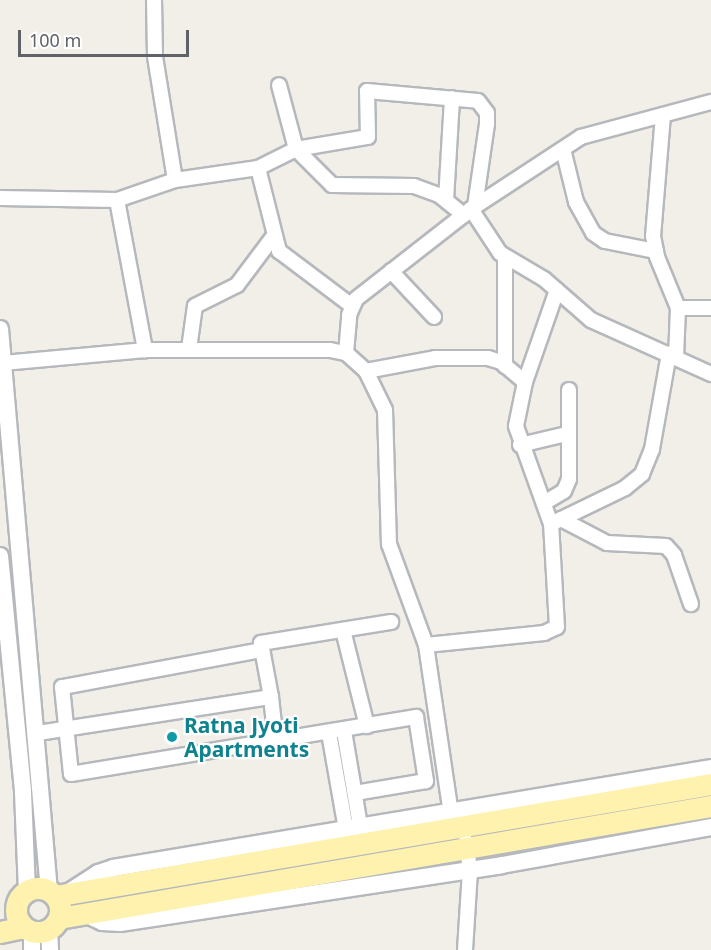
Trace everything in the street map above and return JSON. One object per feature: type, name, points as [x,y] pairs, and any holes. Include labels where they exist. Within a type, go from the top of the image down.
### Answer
[{"type":"main road","points":[[41,935],[15,915],[14,899],[57,894],[456,821],[711,784]]},
{"type":"main road","points":[[0,932],[41,935],[85,914],[711,806]]},
{"type":"main road","points":[[41,935],[57,894]]},
{"type":"street","points":[[153,0],[155,56],[175,180]]},
{"type":"street","points":[[279,85],[296,149],[332,185],[414,186],[470,210],[505,257],[537,274],[598,324],[711,374]]},
{"type":"street","points":[[0,198],[117,200],[175,180],[258,168],[296,149],[368,137],[367,91],[478,101],[487,113],[470,210]]},
{"type":"street","points":[[446,200],[452,98]]},
{"type":"street","points":[[346,353],[352,306],[391,271],[470,210],[562,149],[598,130],[711,102]]},
{"type":"street","points":[[556,521],[625,488],[642,474],[652,449],[673,356],[678,309],[656,251],[654,228],[663,115]]},
{"type":"street","points":[[562,149],[576,202],[593,233],[612,243],[656,251]]},
{"type":"street","points":[[258,168],[273,237],[285,258],[352,306]]},
{"type":"street","points":[[117,200],[145,350]]},
{"type":"street","points":[[189,349],[195,306],[237,285],[273,237]]},
{"type":"street","points":[[505,257],[505,366]]},
{"type":"street","points":[[391,271],[434,317]]},
{"type":"street","points":[[557,290],[525,382],[516,426],[520,445],[544,503],[556,521],[600,541],[666,546],[674,555],[691,604]]},
{"type":"street","points":[[678,309],[711,309]]},
{"type":"street","points":[[0,329],[8,493],[57,894],[105,870],[353,827],[456,821],[711,768]]},
{"type":"street","points":[[3,363],[145,350],[189,349],[346,353],[366,371],[387,420],[387,531],[391,556],[426,645],[456,821],[467,848],[470,870],[465,950]]},
{"type":"street","points":[[366,371],[435,358],[488,358],[505,366],[525,382]]},
{"type":"street","points":[[544,503],[567,486],[569,390]]},
{"type":"street","points":[[520,445],[567,434]]},
{"type":"street","points":[[426,645],[544,633],[557,627],[556,521]]},
{"type":"street","points":[[0,556],[23,792],[14,899]]},
{"type":"street","points":[[276,742],[261,643],[391,622]]},
{"type":"street","points":[[343,630],[367,726]]},
{"type":"street","points":[[262,650],[62,687],[71,774],[329,734],[416,717],[426,781],[355,794]]},
{"type":"street","points":[[38,733],[66,731],[271,697]]},
{"type":"street","points":[[344,731],[355,794],[353,827]]},
{"type":"street","points":[[329,734],[353,827]]},
{"type":"street","points":[[85,914],[102,922],[120,923],[470,870],[711,827]]},
{"type":"place","name":"Ratna Jyoti Apartments","points":[[172,737]]}]
